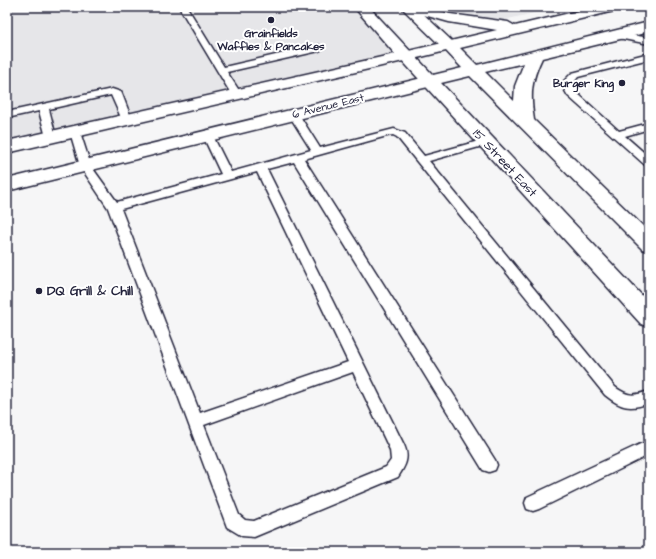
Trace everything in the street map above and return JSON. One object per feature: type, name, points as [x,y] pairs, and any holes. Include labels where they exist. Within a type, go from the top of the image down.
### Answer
[{"type":"main road","name":"15 Street East","points":[[361,7],[649,318]]},
{"type":"main road","points":[[408,7],[475,70],[649,244]]},
{"type":"main road","points":[[411,7],[450,18],[521,29]]},
{"type":"main road","points":[[7,147],[613,7]]},
{"type":"main road","name":"6 Avenue East","points":[[7,185],[649,26]]},
{"type":"main road","points":[[525,120],[522,98],[523,82],[536,55]]},
{"type":"lane","points":[[183,7],[237,95]]},
{"type":"lane","points":[[616,35],[649,41]]},
{"type":"lane","points":[[222,70],[318,48]]},
{"type":"lane","points":[[649,56],[575,75],[569,81],[569,89],[572,94],[649,162]]},
{"type":"lane","points":[[7,115],[112,92],[117,94],[127,120]]},
{"type":"lane","points":[[43,107],[51,137]]},
{"type":"lane","points":[[294,115],[316,152]]},
{"type":"lane","points":[[617,135],[649,126]]},
{"type":"lane","points":[[75,132],[86,166],[114,207],[233,520],[242,528],[254,529],[392,472],[399,462],[398,450],[260,167]]},
{"type":"lane","points":[[114,207],[394,132],[401,136],[610,391],[621,400],[630,402],[649,396]]},
{"type":"lane","points":[[208,136],[228,176]]},
{"type":"lane","points":[[421,160],[486,142]]},
{"type":"lane","points":[[297,157],[489,464]]},
{"type":"lane","points":[[195,421],[357,365]]},
{"type":"lane","points":[[533,503],[649,447]]},
{"type":"shaded area","points":[[7,7],[360,7],[406,56],[7,148]]},
{"type":"shaded area","points":[[442,7],[559,7],[496,22]]},
{"type":"place","name":"Grainfields Waffles & Pancakes","points":[[271,20]]},
{"type":"place","name":"Burger King","points":[[622,83]]},
{"type":"place","name":"DQ Grill & Chill","points":[[39,291]]}]
